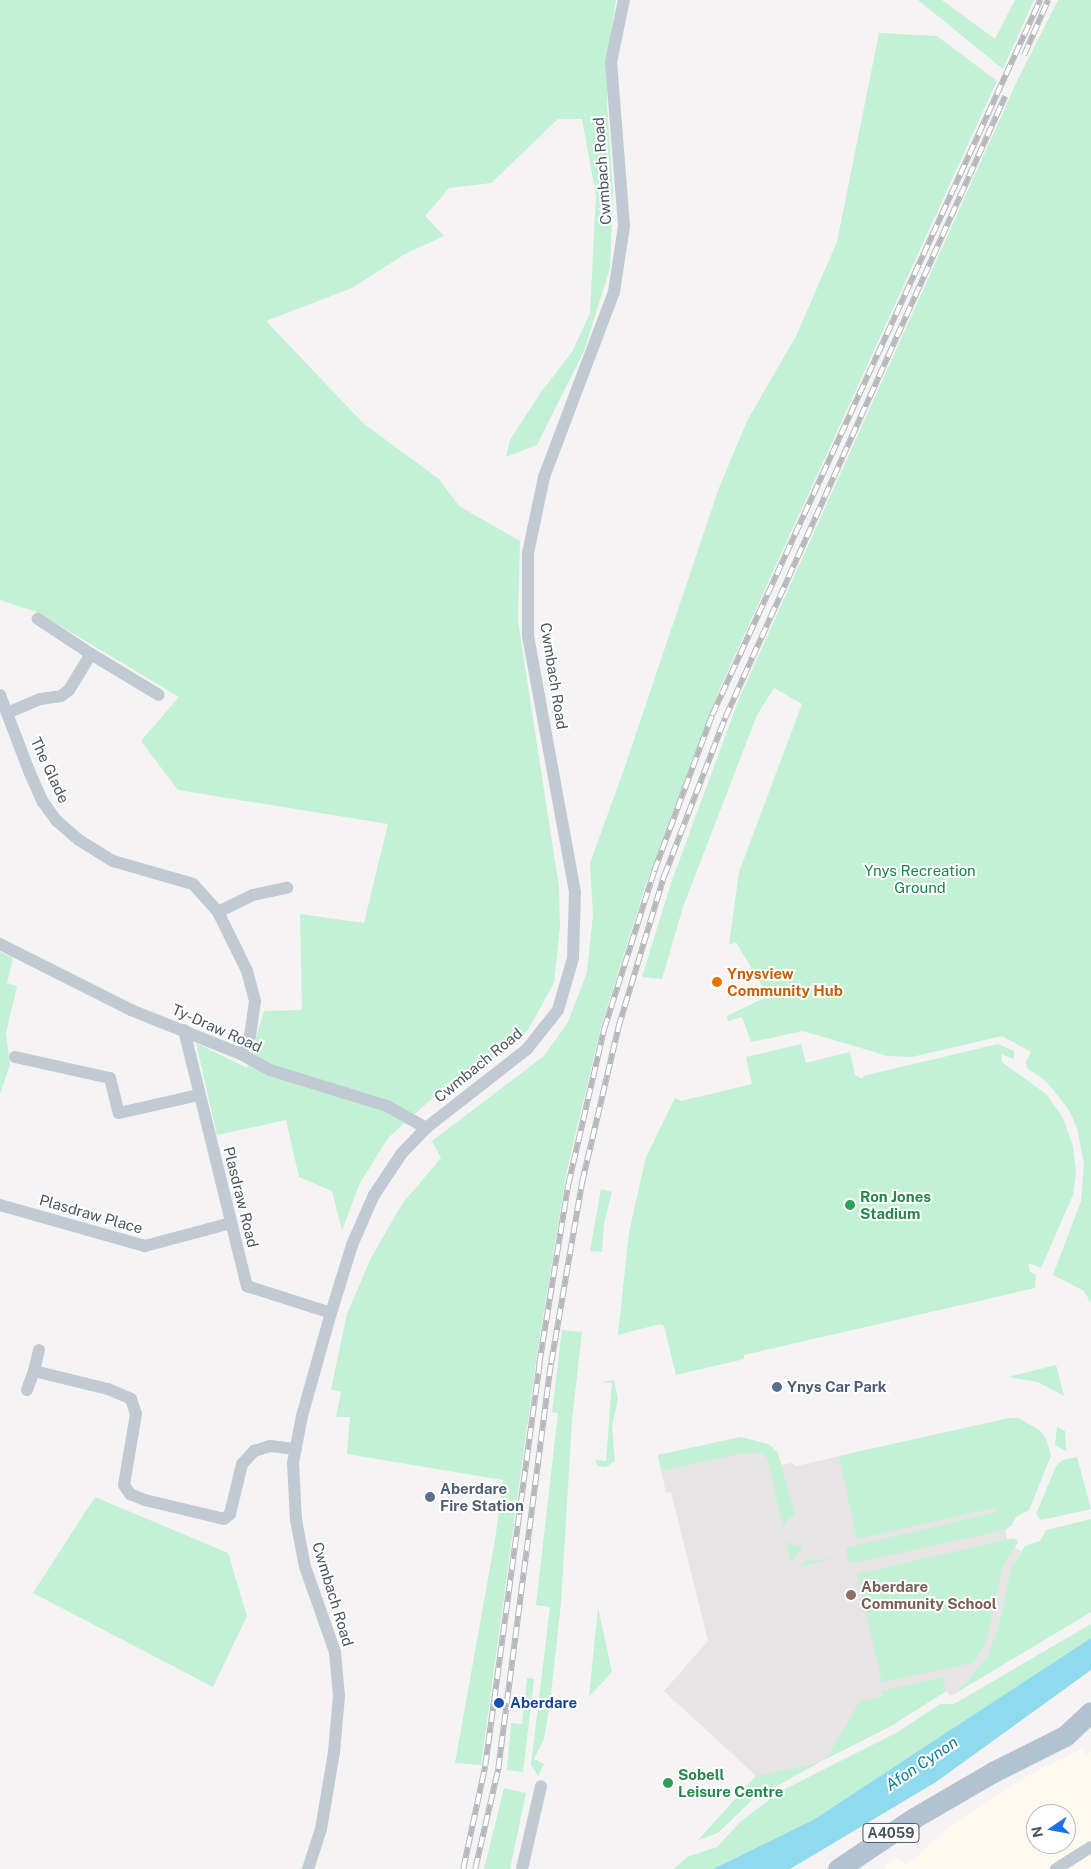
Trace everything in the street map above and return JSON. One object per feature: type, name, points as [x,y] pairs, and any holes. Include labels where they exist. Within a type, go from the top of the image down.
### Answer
[{"type":"main road","name":"A4059","points":[[838,1869],[914,1818],[993,1772],[1065,1736],[1091,1712]]},
{"type":"main road","name":"A4059","points":[[1065,1736],[1091,1732]]},
{"type":"street","name":"Cwmbach Road","points":[[308,1869],[321,1829],[334,1752],[339,1696],[335,1652],[305,1567],[296,1520],[293,1463],[331,1313],[352,1245],[374,1195],[402,1153],[426,1128],[527,1049],[558,1010],[573,958],[575,892],[528,636],[528,554],[544,476],[614,292],[624,226],[611,62],[624,0]]},
{"type":"street","points":[[38,619],[159,695]]},
{"type":"street","points":[[7,713],[40,699],[61,696],[69,690],[92,654]]},
{"type":"street","name":"The Glade","points":[[0,694],[36,787],[57,821],[79,840],[113,860],[193,884],[218,912],[247,971],[255,1001],[250,1036],[240,1054]]},
{"type":"street","points":[[218,912],[253,895],[287,888]]},
{"type":"street","name":"Ty-Draw Road","points":[[0,944],[131,1010],[240,1054],[270,1070],[387,1106],[426,1128]]},
{"type":"street","name":"Plasdraw Road","points":[[184,1030],[198,1095],[247,1286],[331,1313]]},
{"type":"street","points":[[15,1057],[110,1078],[119,1113],[198,1095]]},
{"type":"street","name":"Plasdraw Place","points":[[0,1205],[145,1246],[231,1223]]},
{"type":"street","points":[[27,1390],[39,1350]]},
{"type":"street","points":[[34,1371],[108,1389],[131,1400],[136,1414],[124,1485],[130,1494],[173,1508],[224,1518],[230,1514],[242,1464],[254,1450],[270,1446],[296,1448]]},
{"type":"street","points":[[522,1869],[541,1786]]},
{"type":"street","points":[[1056,1869],[1091,1847]]},
{"type":"shaded area","name":"Aberdare Community School","points":[[1010,1418],[1004,1525],[1008,1543],[1021,1551],[1011,1567],[999,1625],[987,1657],[956,1693],[951,1696],[946,1691],[891,1726],[780,1782],[756,1776],[664,1691],[708,1641],[671,1492],[666,1493],[658,1455],[741,1437],[770,1445],[782,1465],[791,1463],[796,1466]]},
{"type":"shaded area","points":[[1082,1749],[1085,1755],[1091,1752],[1091,1869],[882,1869],[895,1856],[907,1865],[950,1826],[1034,1772]]},
{"type":"green space","points":[[0,0],[616,0],[609,48],[607,105],[613,192],[610,268],[584,351],[537,445],[506,457],[510,440],[539,395],[572,352],[590,313],[596,196],[582,119],[558,119],[491,183],[449,188],[425,216],[444,236],[405,254],[352,288],[266,321],[364,424],[439,479],[459,506],[520,541],[518,621],[559,887],[560,927],[554,983],[528,1030],[496,1057],[437,1094],[388,1138],[360,1183],[342,1230],[332,1191],[299,1177],[286,1120],[217,1135],[196,1043],[247,1068],[264,1011],[302,1010],[300,914],[364,923],[388,824],[178,790],[141,741],[179,697],[37,612],[0,600]]},
{"type":"green space","points":[[918,0],[942,0],[995,39],[1015,0],[1034,0],[1003,69]]},
{"type":"green space","name":"Ynys Recreation Ground","points":[[1058,0],[1091,0],[1091,1303],[1084,1291],[1053,1275],[1081,1201],[1084,1164],[1077,1128],[1069,1110],[1046,1081],[1027,1068],[1026,1062],[1031,1052],[1002,1036],[912,1057],[888,1056],[803,1031],[751,1042],[742,1017],[728,1021],[727,1016],[768,996],[736,942],[729,945],[739,872],[802,704],[774,688],[757,715],[683,907],[662,979],[642,977],[671,883],[739,699],[1018,79]]},
{"type":"green space","points":[[879,33],[937,36],[997,81],[719,690],[646,884],[601,1027],[567,1170],[537,1354],[481,1765],[455,1763],[495,1540],[503,1480],[347,1454],[350,1417],[336,1417],[341,1392],[331,1389],[347,1314],[371,1258],[402,1204],[441,1158],[432,1141],[544,1056],[568,1022],[587,972],[593,915],[590,863],[622,775],[719,488],[747,421],[796,336],[837,242]]},
{"type":"green space","points":[[0,952],[13,958],[7,983],[17,986],[6,1033],[10,1065],[0,1094]]},
{"type":"green space","name":"Ron Jones Stadium","points":[[801,1044],[806,1063],[850,1052],[855,1075],[863,1079],[863,1076],[998,1044],[1014,1051],[1014,1059],[1001,1054],[1002,1062],[1046,1094],[1063,1118],[1073,1146],[1076,1172],[1073,1195],[1041,1268],[1028,1263],[1030,1272],[1036,1274],[1035,1288],[744,1355],[744,1359],[676,1375],[664,1326],[660,1324],[618,1335],[629,1232],[646,1157],[675,1098],[681,1101],[752,1084],[746,1057]]},
{"type":"green space","points":[[601,1189],[612,1192],[604,1223],[602,1252],[590,1251]]},
{"type":"green space","points":[[562,1330],[582,1332],[572,1420],[561,1603],[544,1739],[534,1759],[544,1764],[538,1776],[531,1765],[550,1607],[536,1605],[558,1413],[552,1412]]},
{"type":"green space","points":[[1056,1365],[1064,1396],[1038,1382],[1008,1377]]},
{"type":"green space","points":[[614,1380],[618,1399],[612,1427],[615,1461],[606,1467],[598,1466],[595,1460],[606,1461],[612,1383],[601,1382]]},
{"type":"green space","points":[[1010,1418],[1018,1418],[1038,1429],[1046,1438],[1051,1456],[1029,1510],[1016,1517],[1012,1525],[1005,1530],[854,1563],[848,1561],[846,1549],[850,1547],[996,1512],[994,1508],[857,1539],[839,1456]]},
{"type":"green space","points":[[1057,1427],[1065,1431],[1066,1451],[1055,1445]]},
{"type":"green space","points":[[741,1437],[770,1445],[778,1453],[795,1516],[789,1518],[783,1528],[768,1460],[763,1453],[743,1453],[661,1471],[658,1455]]},
{"type":"green space","points":[[1077,1457],[1091,1509],[1041,1520],[1036,1514],[1056,1466],[1062,1460]]},
{"type":"green space","points":[[95,1497],[228,1553],[247,1616],[213,1687],[33,1593]]},
{"type":"green space","points":[[1091,1519],[1091,1612],[956,1693],[987,1657],[999,1625],[1011,1567],[1025,1546],[1040,1541],[1046,1530]]},
{"type":"green space","points":[[1014,1538],[1018,1542],[1003,1566],[986,1642],[973,1663],[882,1682],[857,1574]]},
{"type":"green space","points":[[786,1541],[796,1546],[801,1545],[801,1550],[791,1561]]},
{"type":"green space","points":[[841,1556],[799,1567],[808,1558],[811,1561]]},
{"type":"green space","points":[[598,1608],[612,1672],[589,1697]]},
{"type":"green space","points":[[1091,1624],[1091,1638],[1085,1643],[813,1820],[713,1869],[674,1869],[687,1857],[717,1847],[740,1822],[781,1791],[896,1733],[940,1704],[954,1704]]},
{"type":"green space","points":[[943,1677],[946,1691],[891,1726],[826,1759],[860,1701],[883,1696],[882,1691]]},
{"type":"green space","points":[[527,1678],[534,1679],[523,1772],[507,1770],[511,1723],[522,1724]]},
{"type":"green space","points":[[818,1763],[752,1800],[718,1833],[698,1840],[756,1776]]},
{"type":"green space","points":[[504,1788],[526,1793],[510,1869],[484,1869]]},
{"type":"water","name":"Afon Cynon","points":[[1091,1638],[1091,1670],[936,1782],[790,1869],[713,1869],[813,1820]]},
{"type":"railway","points":[[463,1869],[485,1766],[539,1364],[568,1185],[604,1029],[654,871],[712,715],[1040,0]]},
{"type":"railway","points":[[1024,55],[1048,0]]},
{"type":"railway","points":[[475,1869],[498,1769],[551,1363],[582,1182],[618,1028],[664,876],[725,718],[1005,96]]},
{"type":"place","name":"Ynysview Community Hub","points":[[717,982]]},
{"type":"place","name":"Ron Jones Stadium","points":[[850,1205]]},
{"type":"place","name":"Ynys Car Park","points":[[777,1387]]},
{"type":"place","name":"Aberdare Fire Station","points":[[430,1497]]},
{"type":"place","name":"Aberdare Community School","points":[[851,1595]]},
{"type":"place","name":"Aberdare","points":[[499,1703]]},
{"type":"place","name":"Sobell Leisure Centre","points":[[668,1783]]}]
